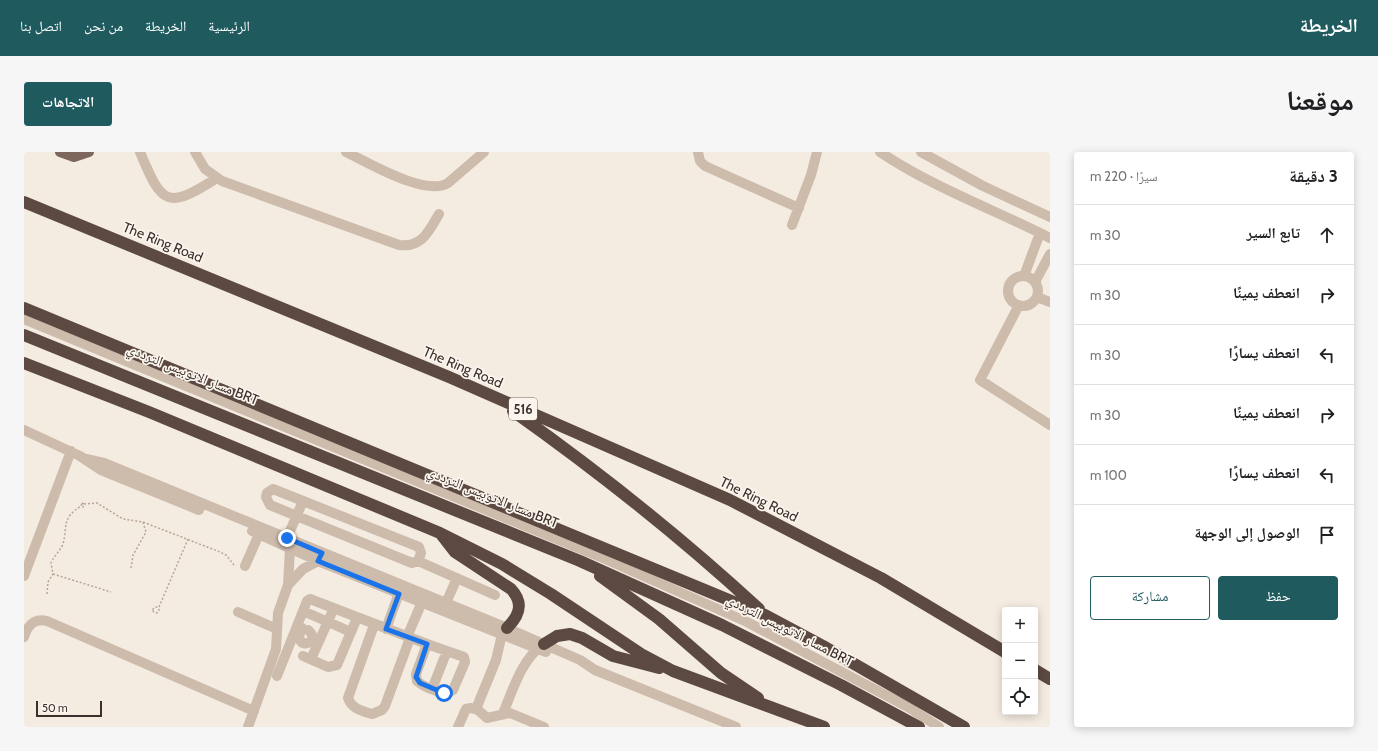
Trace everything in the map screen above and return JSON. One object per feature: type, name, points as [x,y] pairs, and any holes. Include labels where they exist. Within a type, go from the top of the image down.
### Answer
[{"type":"highway","name":"The Ring Road","points":[[24,202],[223,282],[493,396],[730,500],[881,578],[1002,650]]},
{"type":"highway","name":"516","points":[[24,308],[765,615],[823,646],[964,727]]},
{"type":"highway","points":[[24,335],[580,561],[722,624],[919,727]]},
{"type":"highway","points":[[24,363],[148,412],[440,533],[502,564],[551,594],[641,654],[673,671],[824,727]]},
{"type":"highway","name":"516","points":[[493,396],[606,480],[687,546],[765,615]]},
{"type":"highway","points":[[440,533],[455,552],[511,589],[517,596],[519,610],[513,622],[504,631]]},
{"type":"highway","points":[[580,561],[659,618],[721,673],[778,710]]},
{"type":"highway","points":[[541,646],[557,636],[570,634],[582,638],[614,656],[643,665],[673,671]]},
{"type":"highway","points":[[1038,672],[1050,679]]},
{"type":"main road","points":[[60,152],[74,156],[89,152]]},
{"type":"street","points":[[140,152],[153,183],[166,197],[177,200],[195,192],[217,178]]},
{"type":"street","points":[[195,152],[203,167],[217,178],[399,245],[409,245],[419,242],[427,234],[439,214]]},
{"type":"street","points":[[346,152],[413,183],[430,187],[442,187],[448,184],[484,152]]},
{"type":"street","points":[[698,152],[700,161],[708,168],[799,208]]},
{"type":"street","points":[[792,225],[818,152]]},
{"type":"street","points":[[880,152],[910,171],[955,195],[1050,238]]},
{"type":"street","points":[[921,152],[983,186],[1050,217]]},
{"type":"street","points":[[1019,305],[1010,297],[1010,286],[1014,280],[1024,276],[1040,233]]},
{"type":"street","points":[[1035,282],[1050,254]]},
{"type":"street","points":[[1019,305],[1031,303],[1037,297],[1038,289],[1035,282],[1024,276]]},
{"type":"street","points":[[1037,297],[1050,302]]},
{"type":"street","points":[[1019,305],[980,380],[1050,425]]},
{"type":"street","name":"مسار الاتوبيس الترددي BRT","points":[[24,319],[605,558],[747,622],[908,707],[939,727]]},
{"type":"street","points":[[24,430],[72,451],[86,459],[100,470],[259,534],[290,549],[320,557],[446,603],[504,631]]},
{"type":"street","points":[[24,576],[72,451]]},
{"type":"street","points":[[86,459],[104,463],[287,538],[320,557],[399,594],[504,631],[584,662],[595,670],[736,727]]},
{"type":"street","points":[[270,490],[276,490],[303,500],[419,547],[421,551],[418,560],[412,563],[297,516],[268,503],[266,497],[267,492],[270,490]]},
{"type":"street","points":[[287,538],[303,500]]},
{"type":"street","points":[[341,534],[346,518]]},
{"type":"street","points":[[371,546],[376,530]]},
{"type":"street","points":[[245,566],[259,534]]},
{"type":"street","points":[[248,727],[274,657],[277,644],[278,613],[288,585],[290,549]]},
{"type":"street","points":[[288,585],[303,569],[320,557]]},
{"type":"street","points":[[418,560],[495,595]]},
{"type":"street","points":[[446,603],[457,578]]},
{"type":"street","points":[[386,629],[399,594]]},
{"type":"street","points":[[308,630],[312,633],[313,638],[311,642],[306,644],[302,643],[298,634],[306,613],[307,601],[310,599],[408,638],[447,650],[462,656],[464,662],[453,690],[450,692],[444,693],[420,683],[416,677],[427,644]]},
{"type":"street","points":[[374,624],[348,698],[350,704],[355,708],[372,714],[377,713],[385,706],[422,602]]},
{"type":"street","points":[[334,608],[328,622],[307,657],[328,667],[337,665],[357,618]]},
{"type":"street","points":[[238,612],[277,629]]},
{"type":"street","points":[[306,613],[352,632]]},
{"type":"street","points":[[277,676],[306,613]]},
{"type":"street","points":[[24,637],[31,623],[36,620],[47,621],[254,711]]},
{"type":"street","points":[[476,709],[496,660],[504,631]]},
{"type":"street","points":[[503,713],[524,665],[541,646]]},
{"type":"street","points":[[432,688],[447,650]]},
{"type":"street","points":[[458,727],[466,710],[470,708],[476,709],[490,718],[503,713],[513,714],[544,727]]},
{"type":"path","points":[[54,574],[51,563],[62,544],[67,521],[72,512],[81,506],[82,503],[97,503],[122,519],[143,522],[188,539],[226,555],[234,565]]},
{"type":"path","points":[[131,568],[133,555],[146,532],[143,522]]},
{"type":"path","points":[[158,608],[188,539]]},
{"type":"path","points":[[54,574],[111,592]]},
{"type":"path","points":[[47,594],[48,582],[54,574]]},
{"type":"route","points":[[287,538],[322,553],[318,561],[399,594],[386,629],[427,644],[416,674],[417,681],[444,693]]}]
